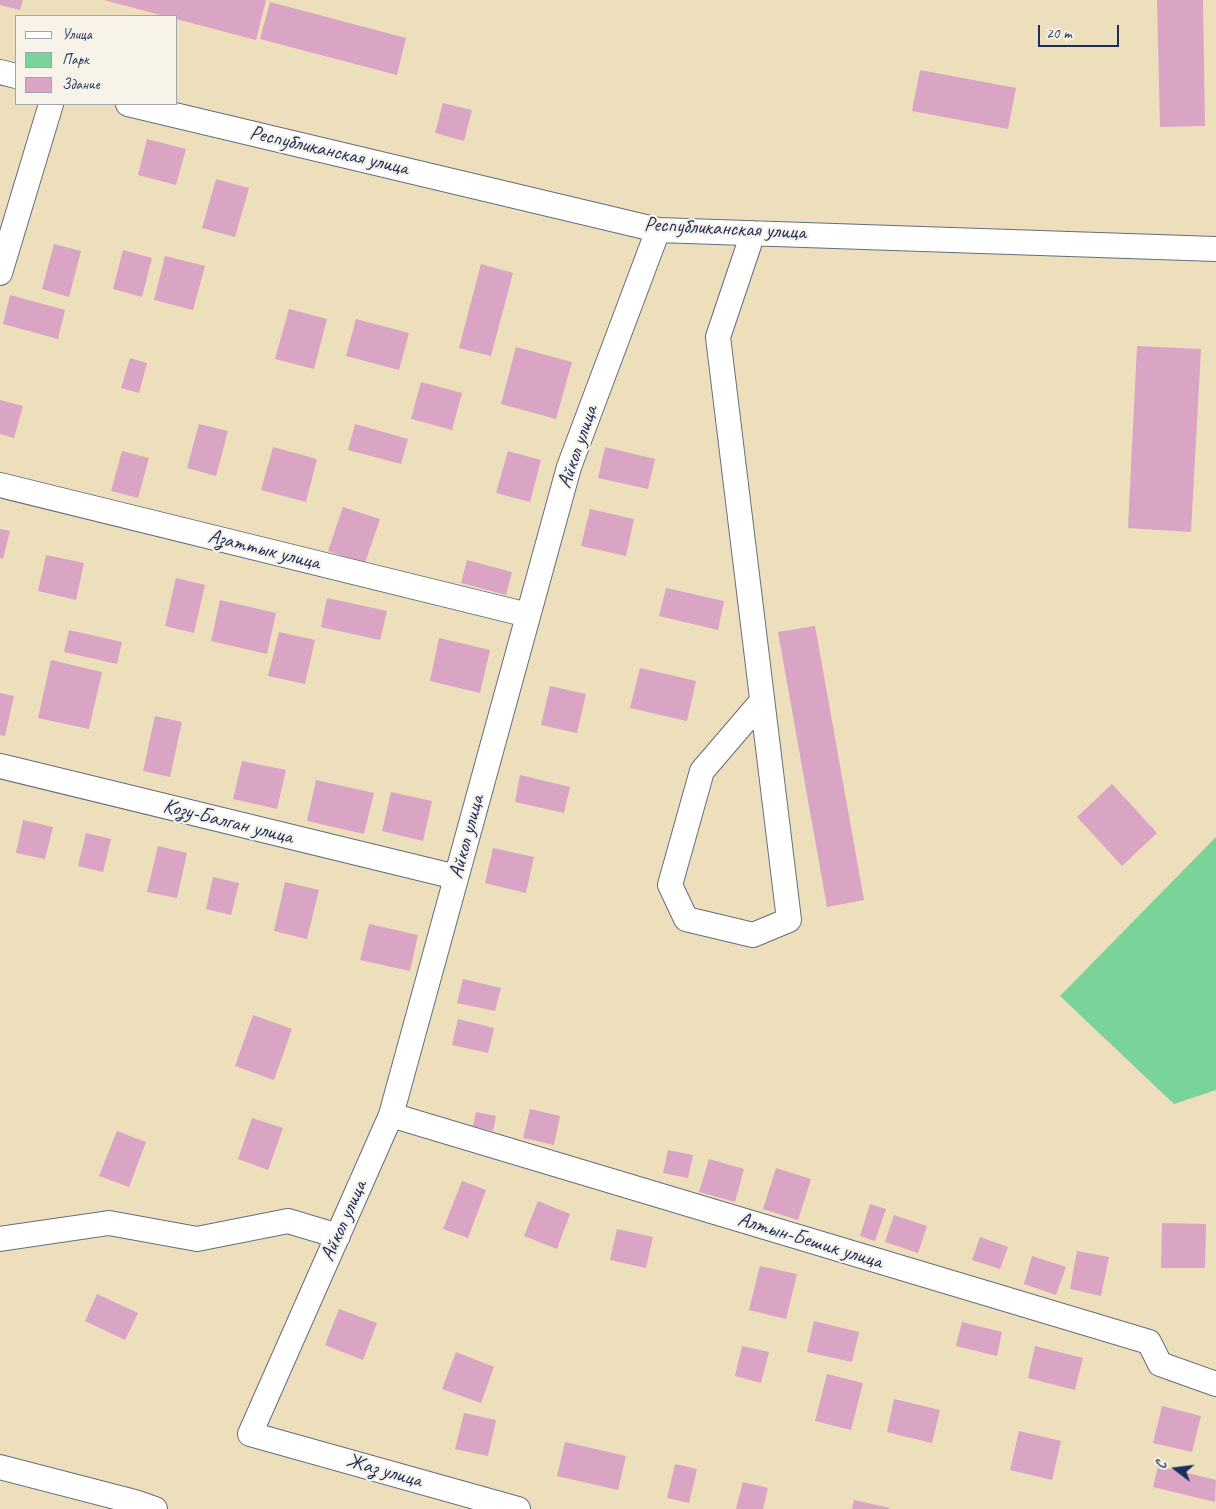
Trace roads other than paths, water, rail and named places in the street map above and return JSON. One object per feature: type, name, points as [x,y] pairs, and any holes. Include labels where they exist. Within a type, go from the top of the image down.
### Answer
[{"type":"street","points":[[0,72],[15,76]]},
{"type":"street","points":[[0,273],[51,105]]},
{"type":"street","name":"Республиканская улица","points":[[132,105],[658,230],[1216,249]]},
{"type":"street","name":"Айкол улица","points":[[250,1434],[391,1115],[569,467],[658,230]]},
{"type":"street","points":[[752,233],[718,337],[789,920],[753,935],[686,919],[670,885],[702,771],[762,701]]},
{"type":"street","name":"Азаттык улица","points":[[0,485],[528,615]]},
{"type":"street","name":"Козу-Балган улица","points":[[0,766],[456,877]]},
{"type":"street","name":"Алтын-Бешик улица","points":[[391,1115],[1149,1342],[1160,1364],[1216,1384]]},
{"type":"street","points":[[0,1239],[108,1223],[197,1239],[288,1221],[338,1236]]},
{"type":"street","name":"Жаз улица","points":[[250,1434],[518,1509]]},
{"type":"street","points":[[0,1467],[135,1502],[155,1509]]}]
